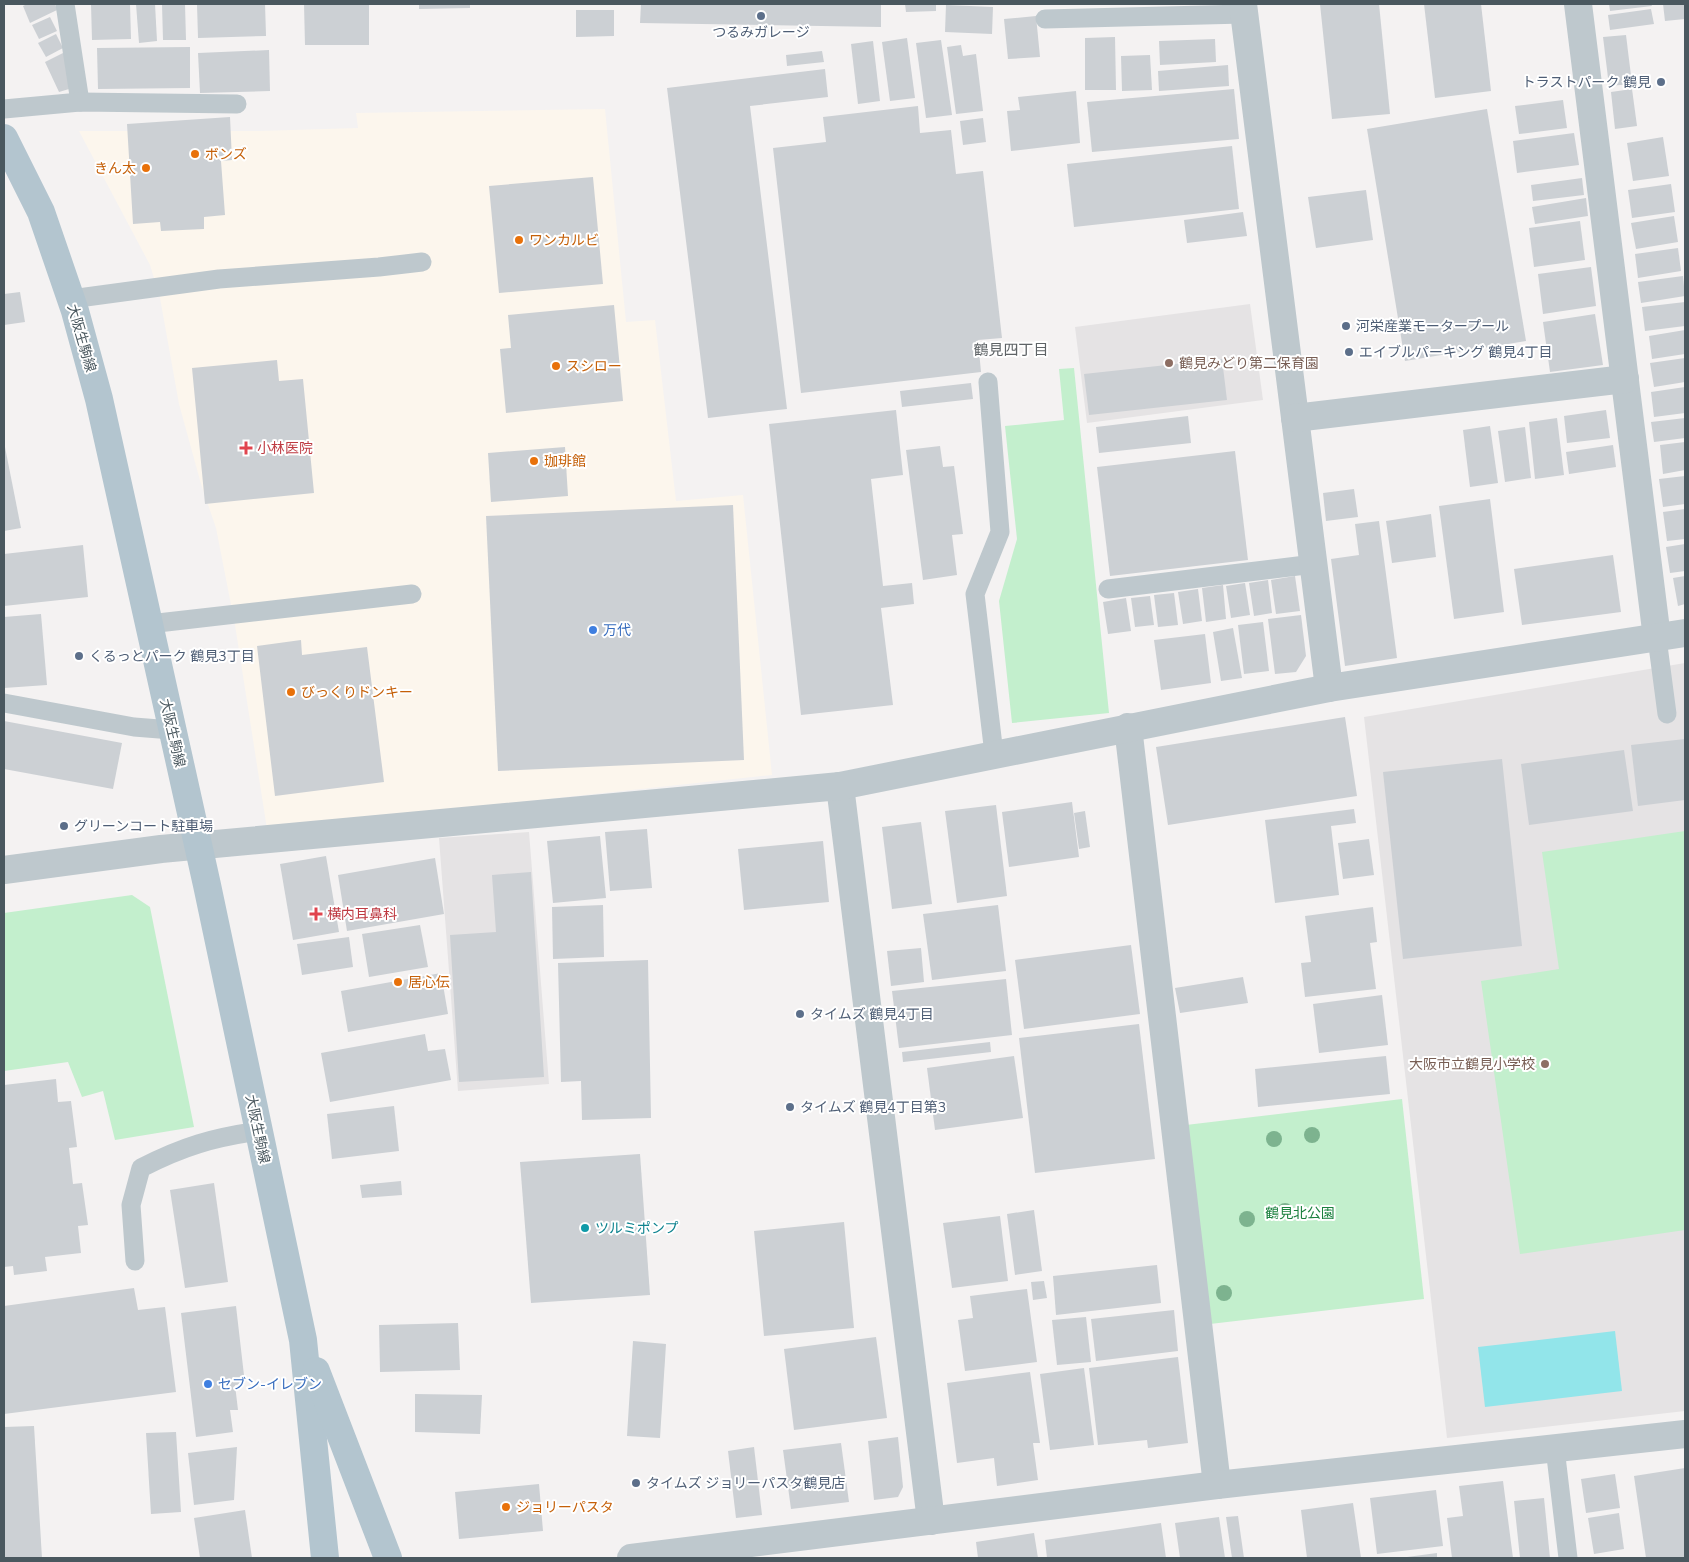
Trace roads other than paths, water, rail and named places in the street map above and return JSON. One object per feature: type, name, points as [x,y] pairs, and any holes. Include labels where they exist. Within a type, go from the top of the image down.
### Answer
[{"type":"main road","name":"大阪生駒線","points":[[4,138],[41,212],[71,300],[99,400],[304,1340],[324,1558]]},
{"type":"main road","name":"大阪生駒線","points":[[304,1340],[388,1558]]},
{"type":"street","points":[[1578,4],[1657,638]]},
{"type":"street","points":[[1244,9],[1329,688]]},
{"type":"street","points":[[1295,418],[1625,379]]},
{"type":"street","points":[[4,870],[161,849],[840,786],[1329,688],[1685,633]]},
{"type":"street","points":[[1128,727],[1216,1485]]},
{"type":"street","points":[[840,786],[931,1521]]},
{"type":"street","points":[[631,1558],[1216,1485],[1685,1434]]},
{"type":"lane","points":[[65,4],[80,102]]},
{"type":"lane","points":[[1045,19],[1244,9]]},
{"type":"lane","points":[[4,109],[80,102],[237,104]]},
{"type":"lane","points":[[71,300],[218,279],[422,262]]},
{"type":"lane","points":[[988,382],[1000,532],[975,594],[994,754]]},
{"type":"lane","points":[[1108,589],[1314,564]]},
{"type":"lane","points":[[148,624],[412,594]]},
{"type":"lane","points":[[1657,638],[1668,714]]},
{"type":"lane","points":[[4,703],[134,727],[172,730]]},
{"type":"lane","points":[[136,1261],[131,1205],[141,1168],[176,1150],[218,1138],[259,1131]]},
{"type":"lane","points":[[1555,1448],[1568,1558]]},
{"type":"water","points":[[1615,1331],[1622,1391],[1485,1407],[1478,1347]]},
{"type":"place","name":"つるみガレージ","points":[[761,16]]},
{"type":"place","name":"トラストパーク 鶴見","points":[[1661,82]]},
{"type":"place","name":"ボンズ","points":[[195,154]]},
{"type":"place","name":"きん太","points":[[146,168]]},
{"type":"place","name":"ワンカルビ","points":[[519,240]]},
{"type":"place","name":"河栄産業モータープール","points":[[1346,326]]},
{"type":"place","name":"エイブルパーキング 鶴見4丁目","points":[[1349,352]]},
{"type":"place","name":"鶴見みどり第二保育園","points":[[1169,363]]},
{"type":"place","name":"スシロー","points":[[556,366]]},
{"type":"place","name":"小林医院","points":[[246,448]]},
{"type":"place","name":"珈琲館","points":[[534,461]]},
{"type":"place","name":"万代","points":[[593,630]]},
{"type":"place","name":"くるっとパーク 鶴見3丁目","points":[[79,656]]},
{"type":"place","name":"びっくりドンキー","points":[[291,692]]},
{"type":"place","name":"グリーンコート駐車場","points":[[64,826]]},
{"type":"place","name":"横内耳鼻科","points":[[316,914]]},
{"type":"place","name":"居心伝","points":[[398,982]]},
{"type":"place","name":"タイムズ 鶴見4丁目","points":[[800,1014]]},
{"type":"place","name":"大阪市立鶴見小学校","points":[[1545,1064]]},
{"type":"place","name":"タイムズ 鶴見4丁目第3","points":[[790,1107]]},
{"type":"place","name":"ツルミポンプ","points":[[585,1228]]},
{"type":"place","name":"セブン-イレブン","points":[[208,1384]]},
{"type":"place","name":"タイムズ ジョリーパスタ鶴見店","points":[[636,1483]]},
{"type":"place","name":"ジョリーパスタ","points":[[506,1507]]},
{"type":"district","name":"鶴見四丁目","points":[[1011,350]]},
{"type":"park label","name":"鶴見北公園","points":[[1300,1213]]}]
